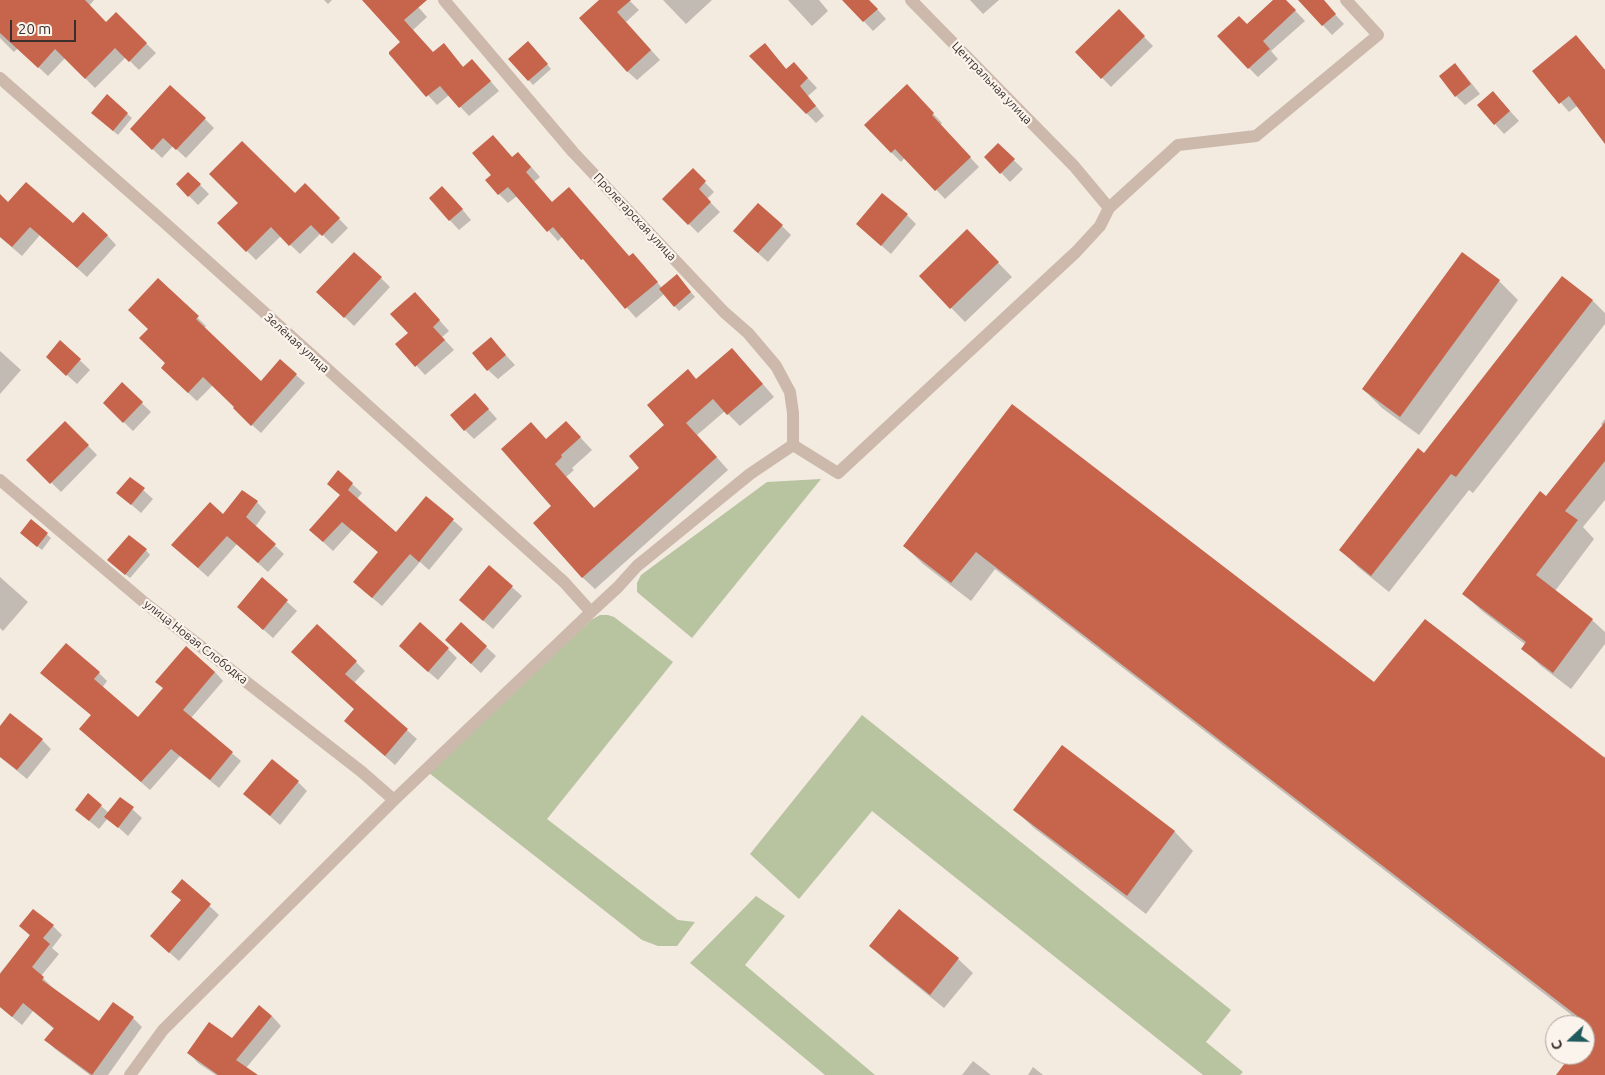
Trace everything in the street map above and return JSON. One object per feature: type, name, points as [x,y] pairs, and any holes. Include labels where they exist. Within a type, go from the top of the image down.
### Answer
[{"type":"street","name":"Пролетарская улица","points":[[444,0],[574,152],[724,312],[748,333],[776,366],[790,392],[794,413],[793,445]]},
{"type":"street","name":"Центральная улица","points":[[911,0],[1074,166],[1109,208]]},
{"type":"street","points":[[130,1075],[163,1030],[394,800],[618,587],[637,566],[750,474],[793,445],[838,473],[1076,252],[1100,226],[1109,208],[1178,145],[1256,136],[1378,35],[1346,0]]},
{"type":"street","name":"Зелёная улица","points":[[0,78],[165,223],[556,576],[591,612]]},
{"type":"street","name":"улица Новая Слободка","points":[[0,480],[145,602],[362,772],[394,800]]},
{"type":"green space","points":[[821,479],[692,638],[637,592],[637,583],[641,575],[767,482]]},
{"type":"green space","points":[[600,615],[614,617],[673,662],[547,819],[678,920],[695,922],[677,946],[658,946],[642,940],[429,773],[591,620]]},
{"type":"green space","points":[[862,715],[1231,1010],[1206,1042],[1243,1072],[1240,1075],[1203,1075],[872,811],[799,899],[750,854]]},
{"type":"green space","points":[[756,896],[785,916],[745,965],[875,1075],[825,1075],[690,963]]},
{"type":"building","points":[[0,0],[85,0],[106,22],[116,12],[147,43],[129,62],[115,48],[85,79],[55,49],[38,68],[0,33]]},
{"type":"building","points":[[362,0],[427,0],[404,20],[433,52],[444,43],[463,67],[472,59],[491,81],[459,108],[440,86],[426,97],[389,54],[400,42]]},
{"type":"building","points":[[599,0],[631,0],[617,12],[651,50],[627,72],[579,18]]},
{"type":"building","points":[[842,0],[869,0],[878,9],[863,22]]},
{"type":"building","points":[[1273,0],[1286,0],[1296,10],[1263,41],[1270,49],[1248,69],[1217,36],[1239,16],[1247,24]]},
{"type":"building","points":[[1298,0],[1324,0],[1336,14],[1322,26]]},
{"type":"building","points":[[1119,9],[1145,36],[1101,79],[1075,52]]},
{"type":"building","points":[[1576,35],[1605,70],[1605,144],[1569,96],[1559,104],[1532,71]]},
{"type":"building","points":[[528,41],[548,64],[528,81],[508,59]]},
{"type":"building","points":[[765,43],[786,69],[794,62],[808,78],[800,86],[816,106],[806,114],[749,56]]},
{"type":"building","points":[[1455,63],[1471,84],[1455,97],[1439,76]]},
{"type":"building","points":[[907,84],[934,113],[932,115],[971,157],[935,191],[895,149],[891,153],[864,125]]},
{"type":"building","points":[[170,85],[206,118],[176,150],[163,138],[152,150],[130,129]]},
{"type":"building","points":[[1493,91],[1510,111],[1494,125],[1477,105]]},
{"type":"building","points":[[107,94],[128,113],[113,131],[91,113]]},
{"type":"building","points":[[493,135],[512,157],[518,152],[531,167],[526,172],[552,202],[569,187],[629,256],[633,253],[658,282],[625,309],[553,227],[547,232],[508,187],[498,195],[485,180],[491,175],[472,153]]},
{"type":"building","points":[[242,141],[295,193],[305,183],[340,218],[322,236],[311,225],[289,246],[271,227],[246,252],[217,223],[238,203],[209,174]]},
{"type":"building","points":[[998,143],[1015,159],[1000,174],[984,157]]},
{"type":"building","points":[[693,168],[706,181],[699,189],[711,202],[688,225],[662,199]]},
{"type":"building","points":[[188,172],[201,184],[188,197],[176,184]]},
{"type":"building","points":[[26,182],[73,223],[83,212],[108,235],[77,268],[30,227],[12,247],[0,237],[0,194],[8,202]]},
{"type":"building","points":[[442,186],[463,209],[449,221],[429,198]]},
{"type":"building","points":[[882,193],[908,214],[881,246],[856,224]]},
{"type":"building","points":[[758,203],[783,225],[758,253],[733,231]]},
{"type":"building","points":[[967,229],[999,262],[950,309],[919,276]]},
{"type":"building","points":[[354,252],[382,277],[344,318],[316,292]]},
{"type":"building","points":[[1462,252],[1500,280],[1400,417],[1362,389]]},
{"type":"building","points":[[677,274],[691,292],[674,307],[659,289]]},
{"type":"building","points":[[1562,276],[1593,300],[1456,477],[1451,474],[1371,576],[1339,550],[1418,448],[1424,453]]},
{"type":"building","points":[[158,278],[199,316],[196,319],[261,381],[280,359],[297,374],[251,426],[203,377],[188,393],[161,368],[165,363],[139,338],[148,329],[128,310]]},
{"type":"building","points":[[415,292],[440,320],[433,327],[445,340],[415,367],[395,344],[408,333],[390,314]]},
{"type":"building","points":[[491,337],[506,355],[487,371],[472,353]]},
{"type":"building","points":[[60,340],[81,359],[66,376],[46,357]]},
{"type":"building","points":[[732,348],[763,384],[727,415],[713,399],[686,423],[717,457],[582,578],[533,523],[551,506],[501,449],[531,422],[546,439],[566,421],[581,437],[561,455],[562,457],[555,464],[594,508],[639,468],[629,456],[664,425],[647,405],[688,369],[696,379]]},
{"type":"building","points":[[122,382],[143,402],[123,423],[103,403]]},
{"type":"building","points":[[475,393],[489,409],[464,431],[450,415]]},
{"type":"building","points":[[1012,404],[1374,682],[1425,619],[1605,758],[1605,1075],[1556,1075],[1564,1065],[1595,1065],[1595,1015],[1576,1015],[976,552],[951,583],[903,546]]},
{"type":"building","points":[[65,421],[89,445],[50,484],[26,460]]},
{"type":"building","points":[[1605,422],[1605,461],[1565,511],[1578,520],[1536,575],[1593,619],[1553,673],[1521,649],[1526,642],[1462,594],[1540,491],[1546,496]]},
{"type":"building","points":[[338,470],[353,483],[348,490],[396,532],[426,496],[454,519],[419,562],[410,554],[372,598],[353,582],[378,552],[342,522],[323,542],[309,530],[340,495],[327,484]]},
{"type":"building","points":[[130,477],[145,488],[131,505],[116,493]]},
{"type":"building","points":[[242,490],[258,501],[246,517],[276,544],[258,563],[227,536],[198,568],[171,545],[210,502],[223,514]]},
{"type":"building","points":[[31,519],[48,533],[37,547],[20,533]]},
{"type":"building","points":[[129,535],[147,549],[125,575],[107,560]]},
{"type":"building","points":[[489,565],[513,586],[483,621],[459,600]]},
{"type":"building","points":[[262,577],[288,600],[263,630],[237,607]]},
{"type":"building","points":[[420,622],[449,648],[428,672],[399,646]]},
{"type":"building","points":[[461,622],[487,646],[471,664],[445,640]]},
{"type":"building","points":[[317,624],[357,661],[345,674],[408,729],[385,756],[344,721],[354,709],[291,652]]},
{"type":"building","points":[[66,643],[100,672],[94,679],[138,717],[163,688],[155,682],[186,646],[215,672],[183,710],[233,752],[210,780],[171,749],[141,782],[79,729],[91,715],[40,673]]},
{"type":"building","points":[[10,713],[43,739],[17,770],[0,757],[0,726]]},
{"type":"building","points":[[1062,745],[1175,831],[1127,896],[1013,810]]},
{"type":"building","points":[[272,759],[299,781],[270,816],[243,794]]},
{"type":"building","points":[[88,793],[102,805],[89,821],[75,810]]},
{"type":"building","points":[[120,797],[134,807],[118,828],[104,817]]},
{"type":"building","points":[[182,879],[211,904],[169,953],[150,936],[181,900],[171,892]]},
{"type":"building","points":[[33,909],[54,925],[43,938],[50,944],[32,967],[44,977],[42,980],[99,1021],[113,1002],[134,1017],[92,1075],[44,1040],[54,1028],[23,1003],[12,1017],[0,1007],[0,974],[30,935],[19,926]]},
{"type":"building","points":[[899,909],[959,958],[930,995],[869,946]]},
{"type":"building","points":[[259,1005],[272,1016],[236,1060],[258,1075],[218,1075],[187,1053],[209,1022],[232,1038]]}]
